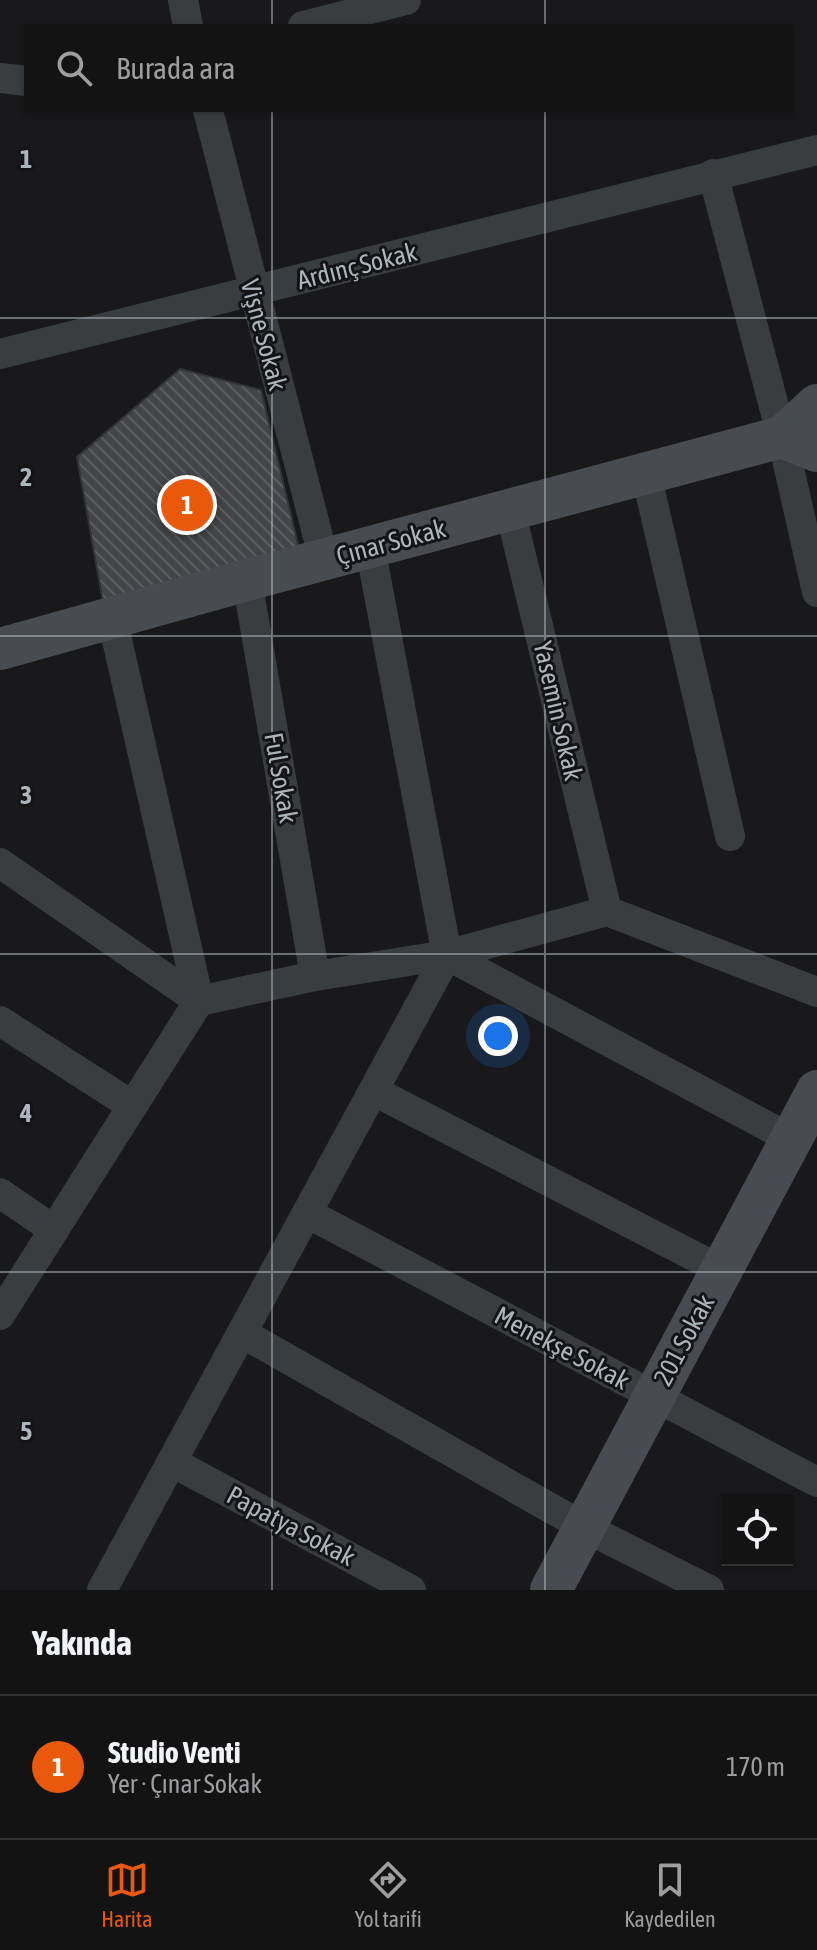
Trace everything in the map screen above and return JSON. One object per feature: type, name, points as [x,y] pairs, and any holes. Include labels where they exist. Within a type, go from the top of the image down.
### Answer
[{"type":"street","points":[[183,0],[188,24]]},
{"type":"street","points":[[311,24],[406,0]]},
{"type":"street","points":[[0,78],[24,81]]},
{"type":"street","name":"Vişne Sokak","points":[[208,112],[324,560]]},
{"type":"street","name":"Ardınç Sokak","points":[[0,354],[817,150]]},
{"type":"street","points":[[713,174],[800,444],[817,592]]},
{"type":"street","points":[[800,444],[813,405],[817,405]]},
{"type":"street","name":"Çınar Sokak","points":[[0,649],[646,474],[800,444]]},
{"type":"street","points":[[646,474],[730,836]]},
{"type":"street","name":"Yasemin Sokak","points":[[510,510],[607,911]]},
{"type":"street","points":[[102,1590],[447,955],[370,547]]},
{"type":"street","name":"Ful Sokak","points":[[247,580],[315,976]]},
{"type":"street","points":[[112,618],[199,1001]]},
{"type":"street","points":[[0,863],[199,1001]]},
{"type":"street","points":[[0,1315],[199,1001],[315,976],[447,955],[607,911],[817,992]]},
{"type":"street","points":[[447,955],[791,1139]]},
{"type":"street","points":[[0,1021],[131,1105]]},
{"type":"street","points":[[374,1091],[721,1270]]},
{"type":"street","name":"201 Sokak","points":[[551,1590],[817,1091]]},
{"type":"street","points":[[0,1193],[54,1230]]},
{"type":"street","name":"Menekşe Sokak","points":[[307,1213],[817,1482]]},
{"type":"street","points":[[242,1333],[584,1527],[709,1590]]},
{"type":"street","name":"Papatya Sokak","points":[[172,1462],[411,1590]]},
{"type":"building","points":[[180,369],[261,390],[300,553],[103,602],[77,457]]},
{"type":"place","name":"Studio Venti","points":[[187,505]]}]
